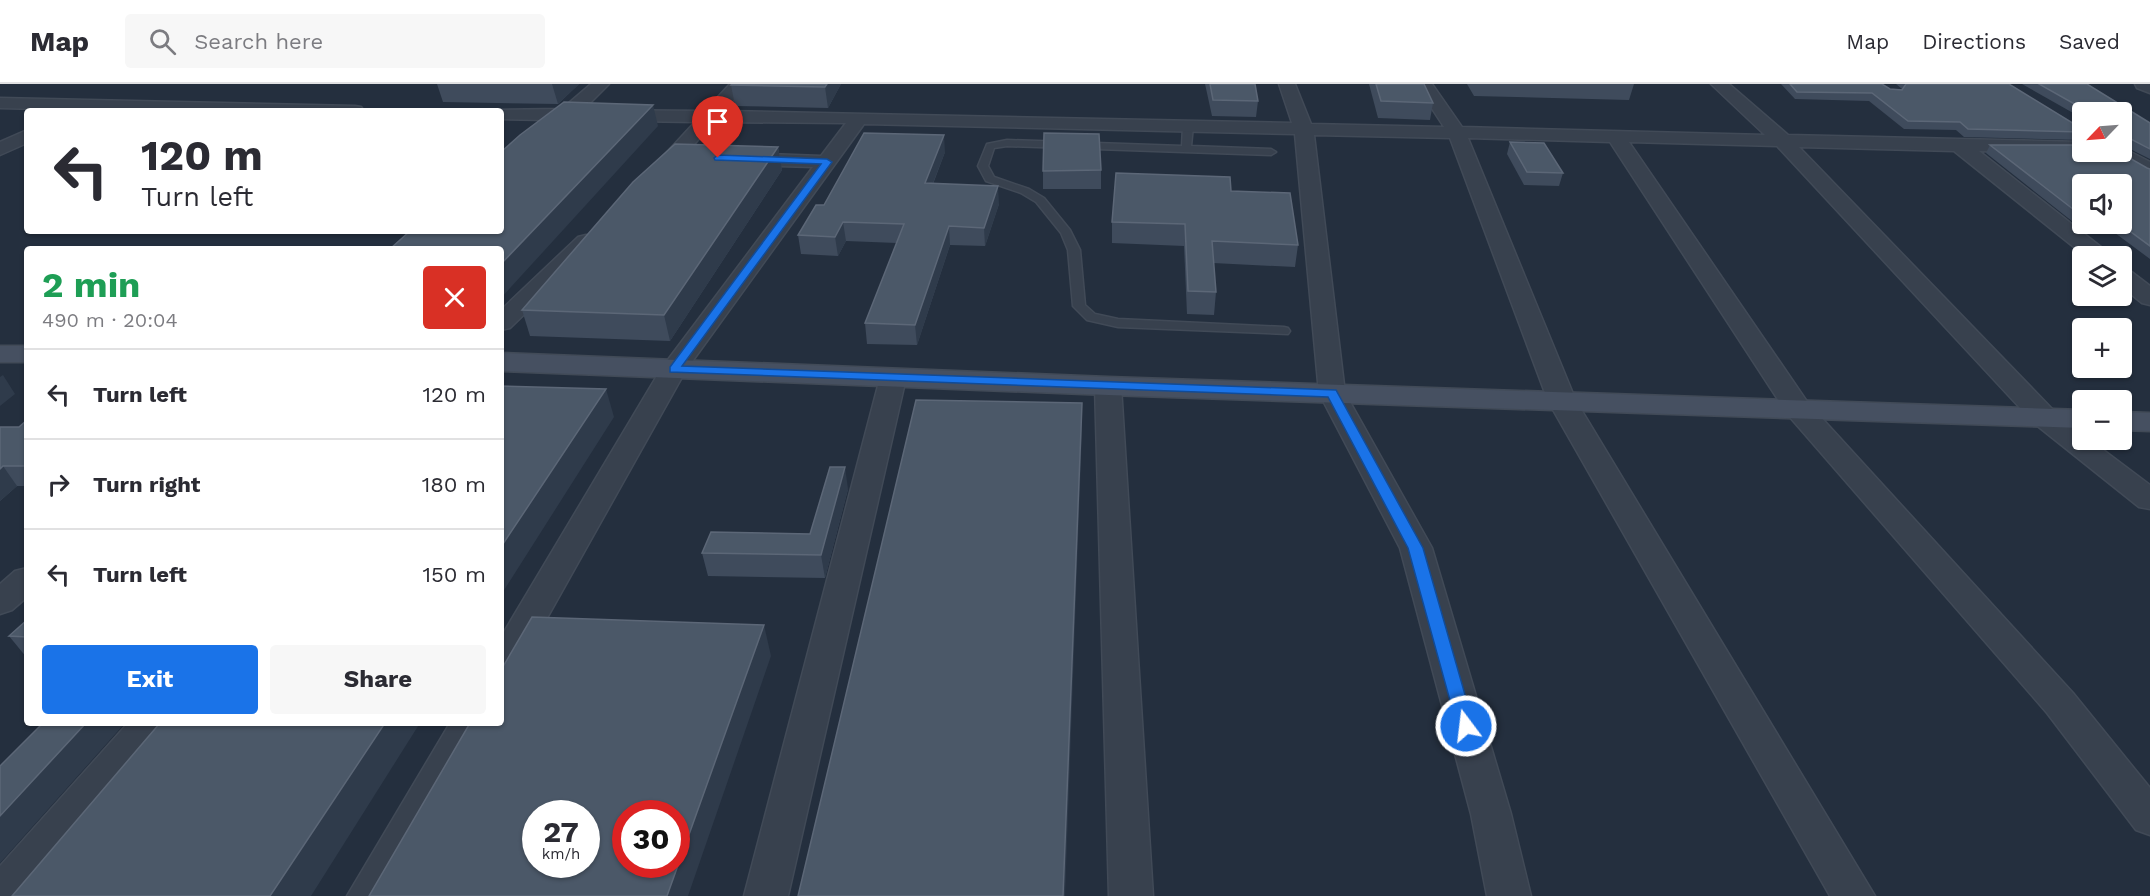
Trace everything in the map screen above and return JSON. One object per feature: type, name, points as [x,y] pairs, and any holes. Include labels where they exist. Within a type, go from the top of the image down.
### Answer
[{"type":"street","points":[[504,163],[566,115],[601,84]]},
{"type":"street","points":[[642,188],[675,157],[739,84]]},
{"type":"street","points":[[1287,84],[1304,130],[1332,393],[1416,548],[1491,814],[1509,896]]},
{"type":"street","points":[[1424,84],[1457,133],[1562,401],[1853,896]]},
{"type":"street","points":[[1719,84],[1782,140],[2045,418],[2150,500]]},
{"type":"street","points":[[2143,84],[2150,88]]},
{"type":"street","points":[[0,103],[85,108]]},
{"type":"street","points":[[504,114],[859,118],[2072,148]]},
{"type":"street","points":[[504,663],[674,369],[859,118]]},
{"type":"street","points":[[0,149],[24,137]]},
{"type":"street","points":[[1616,137],[1798,409],[2060,703],[2150,818]]},
{"type":"street","points":[[1958,144],[2086,246]]},
{"type":"street","points":[[2132,150],[2150,150]]},
{"type":"street","points":[[675,157],[698,157]]},
{"type":"street","points":[[722,158],[827,162]]},
{"type":"street","points":[[2132,158],[2150,171]]},
{"type":"street","points":[[504,320],[600,228]]},
{"type":"street","points":[[2132,284],[2150,298]]},
{"type":"street","points":[[0,354],[24,354]]},
{"type":"street","points":[[504,362],[1108,386],[2072,419]]},
{"type":"street","points":[[766,896],[893,378]]},
{"type":"street","points":[[1108,386],[1131,896]]},
{"type":"street","points":[[2132,421],[2150,422]]},
{"type":"street","points":[[0,575],[24,578]]},
{"type":"street","points":[[0,602],[24,581]]},
{"type":"street","points":[[1,896],[147,726]]},
{"type":"street","points":[[369,896],[467,726]]},
{"type":"lane","points":[[1186,150],[1188,126]]},
{"type":"lane","points":[[1271,152],[1006,143],[990,146],[983,166],[990,179],[1025,191],[1040,200],[1066,232],[1074,250],[1079,306],[1090,317],[1118,323],[1284,331]]},
{"type":"building","points":[[732,84],[827,84],[825,87]]},
{"type":"building","points":[[1210,84],[1255,84],[1258,101],[1213,100]]},
{"type":"building","points":[[1376,84],[1424,84],[1433,103],[1381,101]]},
{"type":"building","points":[[1790,84],[1882,84],[1890,89],[1902,90],[1906,84],[2009,84],[2072,123],[2072,132],[1968,129],[1960,122],[1908,121],[1872,93],[1797,92]]},
{"type":"building","points":[[2039,84],[2087,84],[2116,102],[2072,102]]},
{"type":"building","points":[[564,102],[653,105],[504,261],[504,246],[393,246],[407,234],[504,234],[504,149]]},
{"type":"building","points":[[2132,112],[2150,123],[2150,149],[2132,140]]},
{"type":"building","points":[[864,133],[944,135],[925,183],[998,186],[984,228],[949,226],[915,325],[865,323],[904,224],[843,222],[835,237],[798,235],[816,205],[824,205]]},
{"type":"building","points":[[1044,133],[1099,134],[1101,170],[1043,171]]},
{"type":"building","points":[[1510,142],[1544,143],[1563,173],[1527,172]]},
{"type":"building","points":[[675,144],[778,147],[664,315],[522,310],[633,182]]},
{"type":"building","points":[[1990,145],[2072,145],[2072,162],[2132,162],[2132,159],[2150,169],[2150,246],[2132,233],[2132,174],[2072,174],[2072,208]]},
{"type":"building","points":[[1116,173],[1230,177],[1231,191],[1290,193],[1298,245],[1212,241],[1216,292],[1188,291],[1185,224],[1112,222]]},
{"type":"building","points":[[504,386],[606,389],[504,542]]},
{"type":"building","points":[[916,400],[1082,403],[1063,896],[798,896]]},
{"type":"building","points":[[24,423],[24,466],[3,466],[0,469],[0,427],[19,427]]},
{"type":"building","points":[[830,467],[845,467],[821,555],[702,553],[711,532],[810,534]]},
{"type":"building","points":[[532,617],[764,625],[690,832],[690,800],[612,800],[612,878],[673,878],[667,896],[369,896],[468,726],[504,726],[504,665]]},
{"type":"building","points":[[24,623],[24,637],[9,636]]},
{"type":"building","points":[[40,726],[83,726],[0,816],[0,766]]},
{"type":"building","points":[[157,726],[383,726],[270,896],[12,896]]},
{"type":"route","points":[[718,158],[827,162],[674,369],[1332,393],[1416,548],[1466,726]]}]
